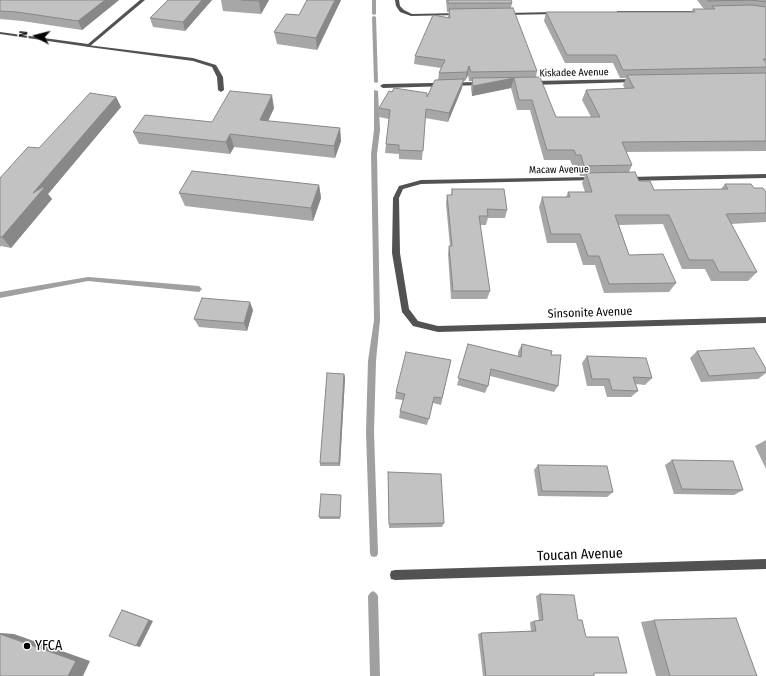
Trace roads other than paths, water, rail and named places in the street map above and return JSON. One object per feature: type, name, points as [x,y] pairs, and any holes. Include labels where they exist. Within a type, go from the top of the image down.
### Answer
[{"type":"street","points":[[89,46],[143,0]]},
{"type":"street","points":[[397,0],[398,6],[402,11],[411,14],[467,14]]},
{"type":"street","points":[[610,12],[706,12]]},
{"type":"street","points":[[498,14],[562,13]]},
{"type":"street","points":[[0,33],[193,60],[214,66],[220,77],[221,90]]},
{"type":"street","name":"Kiskadee Avenue","points":[[525,84],[643,81]]},
{"type":"street","points":[[383,86],[485,84]]},
{"type":"street","points":[[617,179],[766,176]]},
{"type":"street","name":"Macaw Avenue","points":[[416,324],[405,310],[396,253],[396,198],[401,188],[421,182],[601,179]]},
{"type":"street","name":"Sinsonite Avenue","points":[[416,324],[438,329],[766,320]]},
{"type":"street","name":"Toucan Avenue","points":[[395,575],[766,564]]},
{"type":"waterway","points":[[374,0],[374,14]]},
{"type":"waterway","points":[[374,17],[376,82]]},
{"type":"waterway","points":[[374,553],[370,432],[372,361],[377,320],[374,154],[377,130],[376,91]]},
{"type":"waterway","points":[[0,295],[88,279],[199,289]]},
{"type":"waterway","points":[[373,596],[375,676]]},
{"type":"place","name":"YFCA","points":[[27,646]]}]
